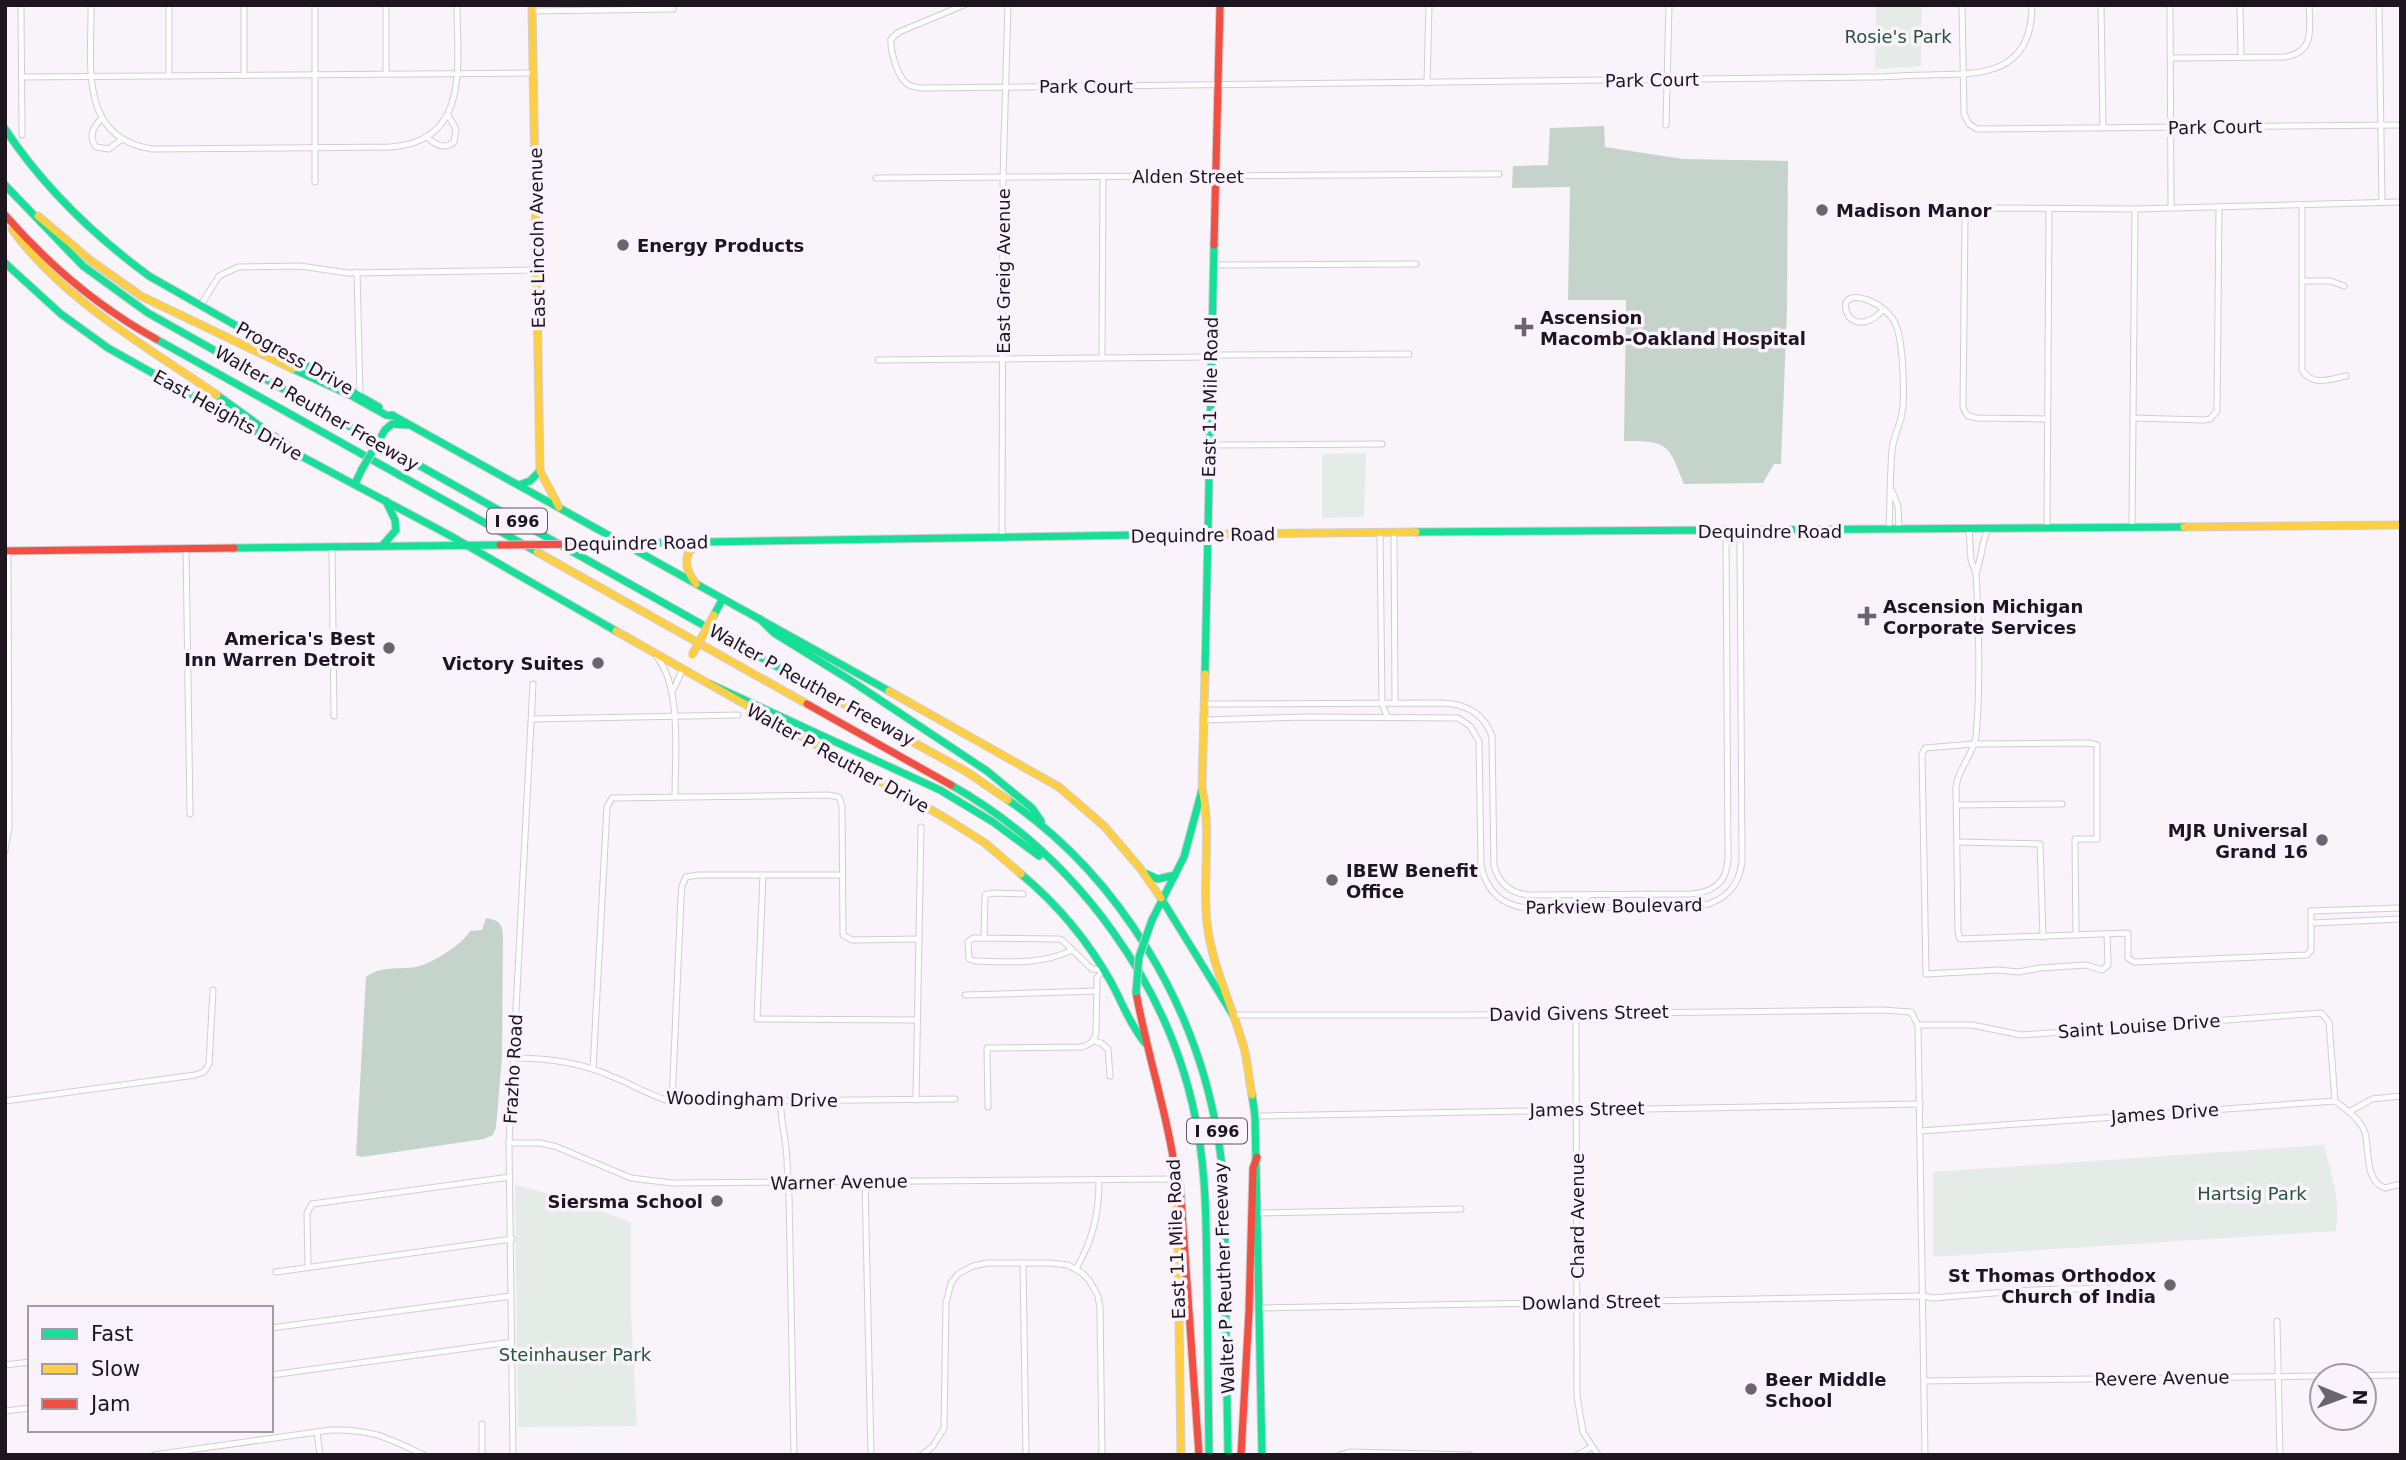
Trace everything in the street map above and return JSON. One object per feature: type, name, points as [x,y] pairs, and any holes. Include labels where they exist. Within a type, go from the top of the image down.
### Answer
[{"type":"main road","name":"East 11 Mile Road","points":[[1220,5],[1206,534],[1202,789],[1206,806],[1204,887],[1207,925],[1214,959],[1250,1074],[1255,1116],[1262,1455]]},
{"type":"main road","name":"East Lincoln Avenue","points":[[532,8],[540,471],[560,509]]},
{"type":"main road","name":"Progress Drive","points":[[5,129],[48,188],[91,232],[149,276],[621,543]]},
{"type":"main road","name":"Walter P Reuther Freeway","points":[[5,185],[83,266],[148,313],[967,772],[1000,792],[1049,831],[1091,873],[1136,932],[1171,992],[1192,1039],[1204,1075],[1218,1136],[1224,1192],[1228,1455]]},
{"type":"main road","points":[[26,209],[57,231],[100,268],[152,302],[352,396],[386,415],[394,416]]},
{"type":"main road","name":"Walter P Reuther Freeway","points":[[5,217],[61,272],[93,299],[133,326],[967,794],[1027,837],[1062,870],[1097,908],[1141,972],[1170,1034],[1191,1098],[1202,1151],[1206,1194],[1209,1455]]},
{"type":"main road","points":[[5,217],[30,254],[71,292],[296,452]]},
{"type":"main road","name":"East Heights Drive","points":[[5,263],[61,314],[108,348],[465,545]]},
{"type":"main road","points":[[355,484],[385,430],[395,424],[411,426]]},
{"type":"main road","points":[[519,485],[534,478],[540,471]]},
{"type":"main road","points":[[382,546],[394,537],[397,531],[396,520],[385,500]]},
{"type":"main road","name":"Dequindre Road","points":[[7,551],[1206,534],[2401,525]]},
{"type":"main road","points":[[697,586],[687,570],[687,556],[693,548],[709,542]]},
{"type":"main road","points":[[621,543],[1059,788],[1104,824],[1123,844],[1216,983],[1233,1015]]},
{"type":"main road","name":"Walter P Reuther Drive","points":[[465,545],[947,819],[985,844],[1027,878],[1076,929],[1104,970],[1144,1044]]},
{"type":"main road","points":[[683,669],[722,600]]},
{"type":"main road","points":[[760,619],[774,633],[987,771],[1032,808],[1049,831]]},
{"type":"main road","points":[[710,684],[940,790],[993,822],[1062,870]]},
{"type":"main road","name":"East 11 Mile Road","points":[[1181,1455],[1177,1179],[1166,1114],[1144,1044],[1136,992],[1139,957],[1152,920],[1176,875],[1190,837],[1196,803],[1202,789]]},
{"type":"main road","points":[[1143,872],[1158,879],[1176,875]]},
{"type":"main road","points":[[1152,920],[1164,917],[1174,919]]},
{"type":"main road","points":[[1241,1455],[1253,1168],[1257,1157]]},
{"type":"main road","points":[[1177,1179],[1182,1211],[1199,1455]]},
{"type":"street","points":[[21,5],[22,135]]},
{"type":"street","points":[[91,5],[93,100],[102,118],[122,139],[152,149],[398,146],[427,137],[448,115],[455,97],[457,5]]},
{"type":"street","points":[[169,5],[169,76]]},
{"type":"street","points":[[244,5],[244,75]]},
{"type":"street","points":[[315,5],[316,182]]},
{"type":"street","points":[[386,5],[386,74]]},
{"type":"street","name":"Park Court","points":[[964,5],[891,39],[892,51],[903,80],[908,85],[922,88],[1427,83],[1963,74],[1966,122],[1972,127],[1993,130],[2401,125]]},
{"type":"street","name":"East Greig Avenue","points":[[1002,537],[1003,177],[1008,5]]},
{"type":"street","points":[[1427,83],[1429,5]]},
{"type":"street","points":[[1666,125],[1669,5]]},
{"type":"street","points":[[1962,5],[1963,74],[1990,71],[2013,57],[2024,43],[2029,30],[2032,5]]},
{"type":"street","points":[[2101,5],[2102,128]]},
{"type":"street","points":[[2170,5],[2171,208]]},
{"type":"street","points":[[2240,5],[2241,57]]},
{"type":"street","points":[[2171,58],[2284,57],[2301,51],[2305,48],[2309,34],[2309,5]]},
{"type":"street","points":[[2379,5],[2382,202]]},
{"type":"street","points":[[532,8],[673,9]]},
{"type":"street","points":[[22,77],[534,73]]},
{"type":"street","points":[[427,137],[440,146],[454,142],[456,129],[448,115]]},
{"type":"street","points":[[102,118],[92,133],[92,141],[96,147],[109,149],[122,139]]},
{"type":"street","name":"Alden Street","points":[[876,178],[1499,174]]},
{"type":"street","points":[[1102,358],[1103,176]]},
{"type":"street","points":[[2047,419],[1978,418],[1968,416],[1963,408],[1966,212],[1976,208],[2135,209],[2401,202]]},
{"type":"street","points":[[2302,205],[2302,370],[2306,376],[2316,381],[2346,376]]},
{"type":"street","points":[[2133,418],[2204,420],[2210,419],[2217,411],[2219,207]]},
{"type":"street","points":[[2047,528],[2049,209]]},
{"type":"street","points":[[2132,528],[2135,209]]},
{"type":"street","points":[[1214,265],[1416,264]]},
{"type":"street","points":[[201,305],[219,276],[239,267],[300,266],[334,272],[537,270]]},
{"type":"street","points":[[357,272],[359,394]]},
{"type":"street","points":[[2302,281],[2331,281],[2344,286]]},
{"type":"street","points":[[1882,310],[1865,323],[1859,323],[1849,317],[1846,308],[1850,300],[1862,297],[1873,301],[1895,322],[1900,343],[1902,407],[1893,443],[1889,530]]},
{"type":"street","points":[[878,360],[1409,354]]},
{"type":"street","points":[[1209,445],[1382,444]]},
{"type":"street","points":[[1891,488],[1898,506],[1899,530]]},
{"type":"street","points":[[1969,529],[1971,561],[1976,573],[1980,673],[1974,744],[1957,781],[1960,939],[2128,933],[2128,958],[2134,962],[2307,955],[2311,950],[2311,911],[2401,908]]},
{"type":"street","points":[[1976,573],[1981,561],[1981,544],[1988,529]]},
{"type":"street","name":"Parkview Boulevard","points":[[1203,704],[1443,703],[1463,706],[1483,720],[1490,730],[1494,771],[1494,866],[1501,882],[1511,890],[1522,894],[1594,895],[1690,894],[1714,888],[1726,872],[1726,531]]},
{"type":"street","name":"Parkview Boulevard","points":[[1203,720],[1304,717],[1458,718],[1474,730],[1480,746],[1482,872],[1494,894],[1512,906],[1542,908],[1690,907],[1716,902],[1731,891],[1740,876],[1742,861],[1740,531]]},
{"type":"street","points":[[1380,534],[1382,703],[1387,717]]},
{"type":"street","points":[[1394,534],[1395,703]]},
{"type":"street","points":[[332,547],[334,716]]},
{"type":"street","points":[[186,548],[190,814]]},
{"type":"street","points":[[5,850],[9,827],[7,551]]},
{"type":"street","points":[[654,653],[667,670],[673,690],[675,796]]},
{"type":"street","points":[[1727,666],[1740,666]]},
{"type":"street","points":[[673,690],[683,669]]},
{"type":"street","name":"Frazho Road","points":[[513,1455],[509,1143],[533,684]]},
{"type":"street","points":[[1421,703],[1421,717]]},
{"type":"street","points":[[1440,716],[1438,708],[1443,703]]},
{"type":"street","points":[[1280,704],[1277,709],[1281,718]]},
{"type":"street","points":[[1302,704],[1307,712],[1304,717]]},
{"type":"street","points":[[532,719],[738,715]]},
{"type":"street","points":[[2076,936],[2075,839],[2097,839],[2097,745],[1974,744],[1925,748],[1922,754],[1926,974],[1999,970],[2018,972],[2086,965],[2102,970],[2108,965],[2107,934]]},
{"type":"street","points":[[1480,770],[1494,771]]},
{"type":"street","points":[[1728,771],[1741,770]]},
{"type":"street","points":[[593,1069],[607,807],[612,797],[828,794],[840,798],[843,935],[852,940],[919,939]]},
{"type":"street","points":[[1956,805],[2062,804]]},
{"type":"street","points":[[916,1100],[921,827]]},
{"type":"street","points":[[1957,842],[2040,844],[2043,937]]},
{"type":"street","points":[[1481,844],[1494,844]]},
{"type":"street","points":[[763,875],[757,1019],[917,1020]]},
{"type":"street","points":[[672,1102],[681,898],[686,877],[842,875]]},
{"type":"street","points":[[984,938],[985,895],[1023,894]]},
{"type":"street","points":[[1616,894],[1616,908]]},
{"type":"street","points":[[1690,894],[1690,907]]},
{"type":"street","points":[[1542,908],[1547,900],[1543,895]]},
{"type":"street","points":[[1574,908],[1577,901],[1594,895]]},
{"type":"street","points":[[2385,909],[2386,920]]},
{"type":"street","points":[[2312,923],[2401,919]]},
{"type":"street","points":[[1072,950],[1061,956],[1038,960],[975,961],[969,959],[968,942],[973,938],[1058,939],[1072,950],[1092,969],[1104,970]]},
{"type":"street","points":[[1094,1041],[1097,978],[1104,970]]},
{"type":"street","points":[[5,1101],[204,1072],[209,1064],[214,989]]},
{"type":"street","points":[[965,995],[1097,991]]},
{"type":"street","name":"David Givens Street","points":[[1233,1015],[1882,1010],[1911,1012],[1918,1025]]},
{"type":"street","name":"Saint Louise Drive","points":[[1918,1025],[1980,1026],[2000,1033],[2021,1035],[2316,1013],[2324,1015],[2329,1021],[2335,1101]]},
{"type":"street","name":"Chard Avenue","points":[[1576,1014],[1577,1396],[1584,1432],[1598,1455]]},
{"type":"street","points":[[1918,1025],[1925,1455]]},
{"type":"street","points":[[988,1107],[987,1048],[1081,1047],[1094,1041],[1108,1049],[1110,1076]]},
{"type":"street","name":"Woodingham Drive","points":[[514,1058],[554,1060],[593,1069],[646,1094],[672,1102],[955,1099]]},
{"type":"street","points":[[2349,1112],[2372,1099],[2401,1096]]},
{"type":"street","points":[[781,1101],[788,1183],[793,1455]]},
{"type":"street","points":[[2335,1101],[2349,1112],[2365,1132],[2372,1176],[2380,1186],[2401,1184]]},
{"type":"street","name":"James Drive","points":[[1921,1131],[2335,1101]]},
{"type":"street","name":"James Street","points":[[1255,1116],[1920,1104]]},
{"type":"street","name":"Warner Avenue","points":[[509,1143],[540,1143],[557,1147],[612,1171],[641,1180],[672,1183],[1177,1179]]},
{"type":"street","points":[[308,1268],[307,1213],[312,1204],[510,1177]]},
{"type":"street","points":[[1076,1269],[1091,1240],[1096,1220],[1099,1180]]},
{"type":"street","points":[[865,1181],[871,1455]]},
{"type":"street","points":[[1258,1213],[1461,1209]]},
{"type":"street","points":[[276,1272],[512,1239]]},
{"type":"street","points":[[922,1455],[933,1446],[944,1428],[946,1303],[948,1291],[958,1274],[986,1263],[1060,1263],[1082,1273],[1094,1287],[1100,1308],[1102,1455]]},
{"type":"street","points":[[1023,1263],[1026,1455]]},
{"type":"street","name":"Dowland Street","points":[[1260,1308],[1923,1296],[1933,1298],[2031,1290],[2107,1288]]},
{"type":"street","points":[[273,1328],[512,1296]]},
{"type":"street","points":[[2277,1321],[2280,1455]]},
{"type":"street","points":[[273,1375],[512,1342]]},
{"type":"street","points":[[5,1365],[28,1362]]},
{"type":"street","name":"Revere Avenue","points":[[1924,1381],[2401,1375]]},
{"type":"street","points":[[5,1411],[28,1408]]},
{"type":"street","points":[[481,1455],[482,1424]]},
{"type":"street","points":[[154,1455],[347,1430],[375,1433],[424,1455]]},
{"type":"street","points":[[317,1432],[320,1455]]},
{"type":"street","points":[[1577,1455],[1592,1447]]},
{"type":"street","points":[[1341,1454],[1470,1455]]},
{"type":"green space","name":"Rosie's Park","points":[[1876,5],[1922,5],[1921,66],[1875,69]]},
{"type":"green space","points":[[1366,453],[1364,517],[1322,518],[1322,454]]},
{"type":"green space","name":"Hartsig Park","points":[[2324,1145],[2336,1198],[2336,1231],[1933,1257],[1933,1172]]},
{"type":"green space","name":"Steinhauser Park","points":[[515,1185],[558,1196],[631,1222],[631,1313],[637,1426],[518,1427]]},
{"type":"shaded area","points":[[1604,126],[1605,147],[1683,159],[1788,161],[1787,309],[1781,464],[1774,464],[1763,483],[1684,484],[1674,460],[1665,448],[1650,442],[1624,441],[1626,300],[1568,300],[1570,187],[1512,188],[1513,166],[1548,165],[1550,128]]},
{"type":"shaded area","points":[[486,918],[499,923],[503,936],[502,1057],[496,1128],[493,1135],[484,1139],[362,1157],[356,1155],[366,977],[379,971],[420,966],[433,961],[455,946],[470,931],[482,930]]},
{"type":"traffic: fast","points":[[5,129],[36,171],[70,209],[108,244],[149,276],[379,407]]},
{"type":"traffic: fast","points":[[5,185],[83,266],[148,313],[783,670]]},
{"type":"traffic: fast","points":[[1205,674],[1214,245]]},
{"type":"traffic: fast","points":[[5,263],[61,314],[108,348],[284,447],[449,535],[616,631]]},
{"type":"traffic: fast","points":[[156,339],[537,552]]},
{"type":"traffic: fast","points":[[293,369],[386,415],[394,416]]},
{"type":"traffic: fast","points":[[217,395],[296,452]]},
{"type":"traffic: fast","points":[[392,415],[889,691]]},
{"type":"traffic: fast","points":[[385,430],[392,424],[407,425]]},
{"type":"traffic: fast","points":[[362,469],[385,430]]},
{"type":"traffic: fast","points":[[355,484],[362,469]]},
{"type":"traffic: fast","points":[[519,485],[530,481],[540,471]]},
{"type":"traffic: fast","points":[[382,546],[396,530],[395,520],[386,501]]},
{"type":"traffic: fast","points":[[1416,532],[2184,527]]},
{"type":"traffic: fast","points":[[583,544],[1138,535]]},
{"type":"traffic: fast","points":[[234,548],[500,545]]},
{"type":"traffic: fast","points":[[714,615],[722,600]]},
{"type":"traffic: fast","points":[[760,619],[774,633],[987,771],[1032,808],[1041,821]]},
{"type":"traffic: fast","points":[[710,684],[940,790],[993,822],[1039,856]]},
{"type":"traffic: fast","points":[[951,785],[997,814],[1039,849],[1078,888],[1113,932],[1143,978],[1167,1027],[1186,1079],[1203,1170],[1209,1455]]},
{"type":"traffic: fast","points":[[1152,920],[1184,857],[1202,790]]},
{"type":"traffic: fast","points":[[1008,800],[1048,831],[1085,866],[1118,906],[1147,948],[1172,993],[1192,1040],[1208,1089],[1222,1172],[1228,1455]]},
{"type":"traffic: fast","points":[[1021,874],[1082,938],[1102,967],[1145,1043]]},
{"type":"traffic: fast","points":[[1147,874],[1158,879],[1175,875]]},
{"type":"traffic: fast","points":[[1161,898],[1233,1015]]},
{"type":"traffic: fast","points":[[1136,992],[1139,957],[1152,920]]},
{"type":"traffic: fast","points":[[1252,1095],[1255,1116],[1262,1455]]},
{"type":"traffic: slow","points":[[532,5],[540,471],[559,507]]},
{"type":"traffic: slow","points":[[38,216],[90,260],[141,296],[293,369]]},
{"type":"traffic: slow","points":[[12,229],[33,255],[81,300],[134,340],[217,395]]},
{"type":"traffic: slow","points":[[2184,527],[2401,525]]},
{"type":"traffic: slow","points":[[1138,535],[1416,532]]},
{"type":"traffic: slow","points":[[696,584],[689,572],[687,559],[690,550],[702,544]]},
{"type":"traffic: slow","points":[[537,552],[807,704]]},
{"type":"traffic: slow","points":[[692,655],[714,615]]},
{"type":"traffic: slow","points":[[616,631],[947,819],[985,843],[1021,874]]},
{"type":"traffic: slow","points":[[783,670],[967,772],[1008,800]]},
{"type":"traffic: slow","points":[[1205,674],[1202,789],[1207,839],[1207,923],[1218,972],[1245,1052],[1252,1095]]},
{"type":"traffic: slow","points":[[889,691],[1059,787],[1104,826],[1140,868],[1161,898]]},
{"type":"traffic: slow","points":[[1174,1163],[1177,1179],[1181,1455]]},
{"type":"traffic: jam","points":[[1214,245],[1220,5]]},
{"type":"traffic: jam","points":[[5,215],[39,251],[94,299],[156,339]]},
{"type":"traffic: jam","points":[[500,545],[583,544]]},
{"type":"traffic: jam","points":[[5,551],[234,548]]},
{"type":"traffic: jam","points":[[807,704],[951,785]]},
{"type":"traffic: jam","points":[[1136,992],[1174,1163]]},
{"type":"traffic: jam","points":[[1241,1455],[1253,1168],[1257,1157]]},
{"type":"traffic: jam","points":[[1177,1179],[1182,1211],[1199,1455]]},
{"type":"place","name":"Madison Manor","points":[[1822,210]]},
{"type":"place","name":"Energy Products","points":[[623,245]]},
{"type":"place","name":"Ascension Macomb-Oakland Hospital","points":[[1524,327]]},
{"type":"place","name":"Ascension Michigan Corporate Services","points":[[1867,616]]},
{"type":"place","name":"America's Best Inn Warren Detroit","points":[[389,648]]},
{"type":"place","name":"Victory Suites","points":[[598,663]]},
{"type":"place","name":"MJR Universal Grand 16","points":[[2322,840]]},
{"type":"place","name":"IBEW Benefit Office","points":[[1332,880]]},
{"type":"place","name":"Siersma School","points":[[717,1201]]},
{"type":"place","name":"St Thomas Orthodox Church of India","points":[[2170,1285]]},
{"type":"place","name":"Beer Middle School","points":[[1751,1389]]}]
